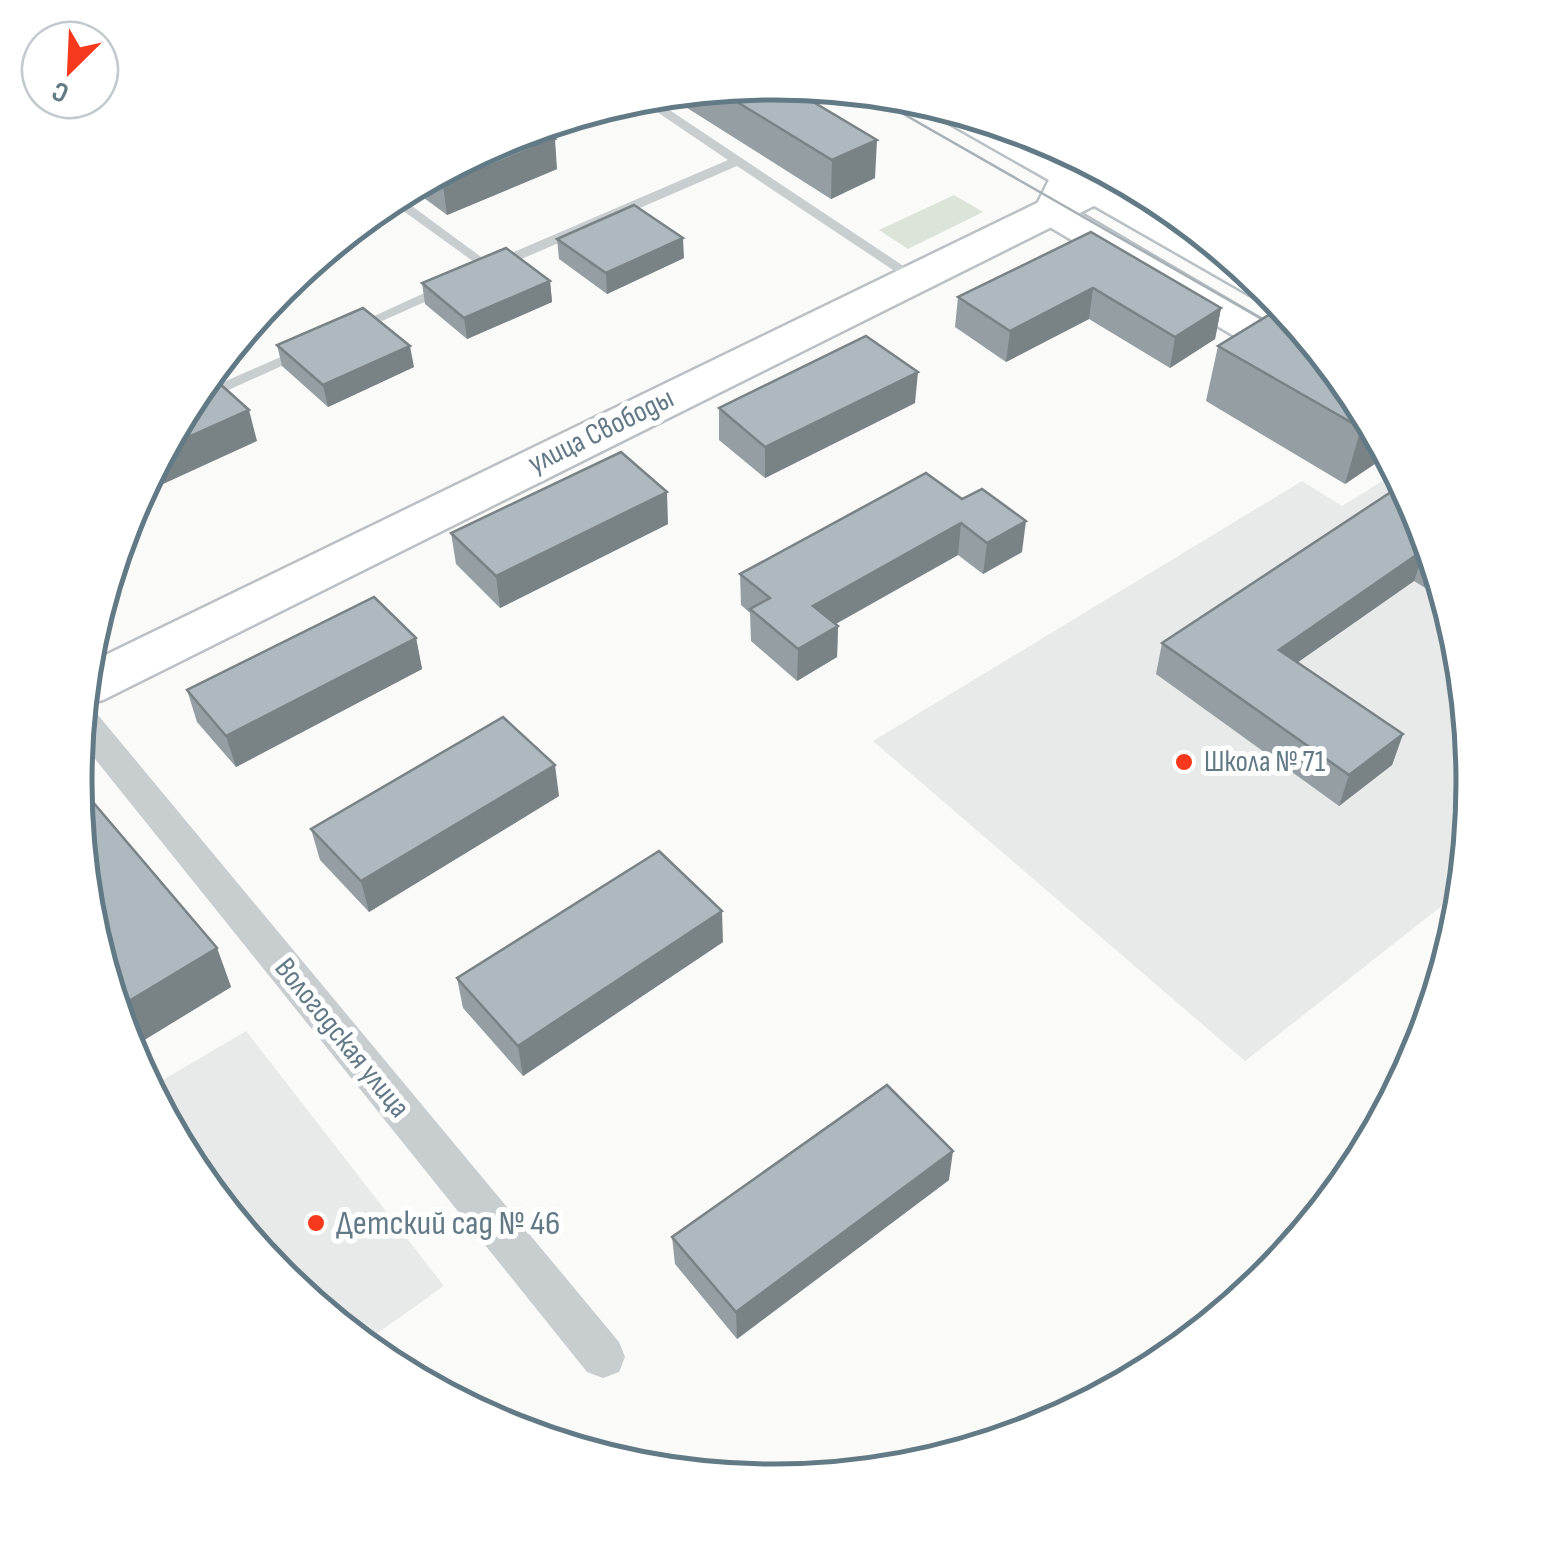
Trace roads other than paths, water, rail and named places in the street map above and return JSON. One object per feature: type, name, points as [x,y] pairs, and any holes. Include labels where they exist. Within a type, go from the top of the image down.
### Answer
[{"type":"main road","name":"улица Свободы","points":[[101,679],[1083,189]]},
{"type":"street","points":[[999,139],[1207,256]]},
{"type":"street","points":[[1083,189],[1310,361]]},
{"type":"street","name":"Вологодская улица","points":[[94,734],[603,1357]]},
{"type":"lane","points":[[662,110],[913,277]]},
{"type":"lane","points":[[470,276],[739,160]]},
{"type":"lane","points":[[406,208],[488,268]]},
{"type":"lane","points":[[346,332],[452,284]]},
{"type":"lane","points":[[215,392],[311,348]]},
{"type":"tram line","points":[[902,113],[1286,333]]},
{"type":"place","name":"Школа № 71","points":[[1184,762]]},
{"type":"place","name":"Детский сад № 46","points":[[316,1223]]}]
